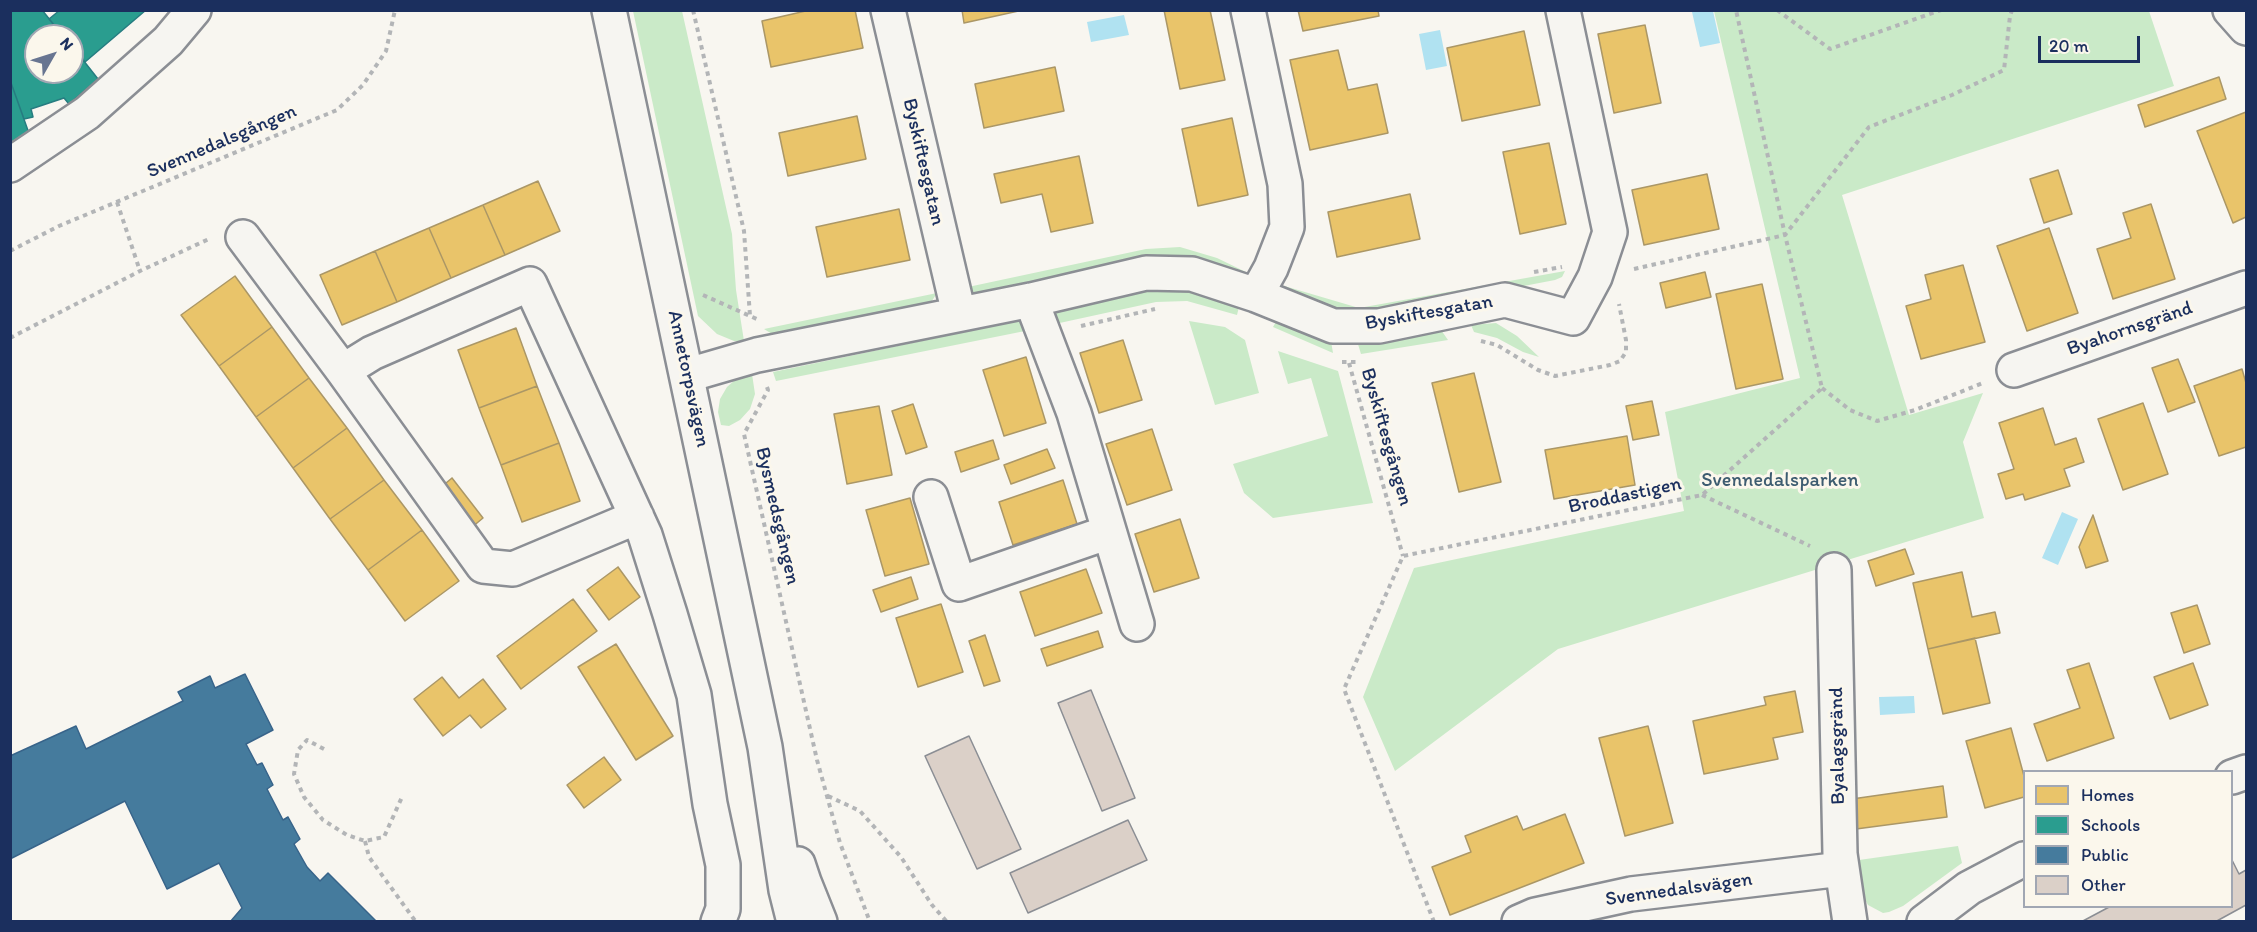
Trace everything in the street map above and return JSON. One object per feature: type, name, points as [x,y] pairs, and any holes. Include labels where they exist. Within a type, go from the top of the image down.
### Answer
[{"type":"street","points":[[10,165],[87,113],[168,41],[194,10]]},
{"type":"street","name":"Annetorpsvägen","points":[[609,10],[765,747],[786,890],[794,921]]},
{"type":"street","name":"Byskiftesgatan","points":[[888,10],[959,314]]},
{"type":"street","points":[[1248,10],[1285,183],[1287,227],[1256,295]]},
{"type":"street","name":"Byskiftesgatan","points":[[688,375],[757,355],[1031,300],[1146,273],[1192,274],[1256,295],[1333,326],[1379,326],[1505,300],[1573,318],[1595,277],[1610,232],[1563,10]]},
{"type":"street","points":[[2230,10],[2247,28]]},
{"type":"street","points":[[243,237],[343,371],[483,566],[513,569],[637,517]]},
{"type":"street","points":[[343,371],[372,353],[530,284],[645,535],[667,603],[693,695],[710,804],[723,865],[723,909],[718,921]]},
{"type":"street","name":"Byahornsgränd","points":[[2014,370],[2247,288]]},
{"type":"street","points":[[1031,300],[1074,413],[1137,624]]},
{"type":"street","points":[[931,497],[959,584],[1109,532]]},
{"type":"street","name":"Byalagsgränd","points":[[1834,570],[1840,854],[1850,921]]},
{"type":"street","name":"Annetorpsvägen","points":[[765,747],[804,882],[820,921]]},
{"type":"street","points":[[1924,921],[1969,888],[2023,860]]},
{"type":"street","name":"Svennedalsvägen","points":[[1519,921],[1535,915],[1631,894],[1842,869]]},
{"type":"path","name":"Svennedalsgången","points":[[10,251],[59,226],[337,110],[363,85],[386,51],[395,10]]},
{"type":"path","name":"Bysmedsgången","points":[[693,10],[744,231],[750,315],[757,355],[768,390],[744,434],[817,760],[840,843],[870,921]]},
{"type":"path","points":[[1736,10],[1785,235],[1822,388],[1850,410],[1877,421],[1915,411],[2014,370]]},
{"type":"path","points":[[1777,10],[1830,49],[1941,10]]},
{"type":"path","points":[[1595,277],[1785,235],[1869,127],[1952,95],[2004,70],[2012,10]]},
{"type":"path","points":[[117,202],[140,271]]},
{"type":"path","points":[[10,338],[140,271],[226,231],[243,237]]},
{"type":"path","points":[[1475,342],[1481,341],[1497,345],[1538,370],[1555,376],[1620,361],[1626,352],[1626,340],[1618,301],[1610,286],[1595,277],[1567,266],[1532,272]]},
{"type":"path","points":[[700,293],[765,323]]},
{"type":"path","points":[[1044,334],[1157,309]]},
{"type":"path","name":"Byskiftesgången","points":[[1339,326],[1403,556]]},
{"type":"path","points":[[1338,362],[1349,364],[1360,362]]},
{"type":"path","name":"Broddastigen","points":[[1403,556],[1702,495],[1822,388]]},
{"type":"path","points":[[1702,495],[1812,547],[1834,570]]},
{"type":"path","points":[[1403,556],[1344,689],[1434,921]]},
{"type":"path","points":[[324,749],[307,740],[298,750],[294,774],[304,797],[323,820],[347,835],[366,841],[384,837],[402,797]]},
{"type":"path","points":[[827,795],[860,812],[901,857],[932,905],[947,921]]},
{"type":"path","points":[[366,841],[369,857],[416,921]]},
{"type":"green space","points":[[633,11],[682,11],[732,234],[736,290],[744,341],[734,341],[717,334],[698,316]]},
{"type":"green space","name":"Svennedalsparken","points":[[1714,11],[2149,11],[2174,86],[1842,195],[1909,415],[1983,393],[1963,442],[1984,518],[1558,649],[1395,771],[1363,697],[1414,568],[1684,511],[1665,412],[1800,378]]},
{"type":"green space","points":[[1180,247],[1217,258],[1248,273],[1239,277],[980,298],[968,287],[1146,249]]},
{"type":"green space","points":[[1565,271],[1562,277],[1555,280],[1377,314],[1334,308],[1287,292],[1281,285],[1359,308]]},
{"type":"green space","points":[[1144,290],[1193,292],[1239,307],[1237,315],[1187,301],[1156,302],[1055,324],[1053,316],[1058,311]]},
{"type":"green space","points":[[937,293],[930,304],[777,335],[764,329]]},
{"type":"green space","points":[[1022,320],[1025,331],[776,381],[773,372]]},
{"type":"green space","points":[[1277,320],[1331,341],[1333,353],[1273,327]]},
{"type":"green space","points":[[1189,321],[1225,327],[1245,340],[1259,393],[1215,405]]},
{"type":"green space","points":[[1496,323],[1517,336],[1539,357],[1523,352],[1497,338],[1474,332],[1471,325]]},
{"type":"green space","points":[[1439,327],[1448,340],[1361,354],[1357,341]]},
{"type":"green space","points":[[1278,351],[1338,371],[1373,503],[1273,518],[1244,493],[1233,464],[1328,436],[1311,378],[1288,384]]},
{"type":"green space","points":[[752,374],[755,394],[750,409],[740,420],[729,426],[721,425],[718,412],[720,399],[727,387],[736,379]]},
{"type":"green space","points":[[1958,846],[1962,863],[1903,906],[1883,913],[1868,905],[1860,890],[1859,860]]},
{"type":"water","points":[[1713,11],[1720,43],[1700,47],[1692,12]]},
{"type":"water","points":[[1124,15],[1129,35],[1091,42],[1087,22]]},
{"type":"water","points":[[1440,30],[1447,66],[1426,70],[1419,34]]},
{"type":"water","points":[[2062,512],[2078,519],[2058,565],[2042,558]]},
{"type":"water","points":[[1914,696],[1915,713],[1880,715],[1879,697]]},
{"type":"building: Homes","points":[[810,10],[855,10],[863,48],[771,67],[762,21]]},
{"type":"building: Homes","points":[[962,10],[1023,10],[964,23]]},
{"type":"building: Homes","points":[[1164,10],[1210,10],[1225,80],[1180,89]]},
{"type":"building: Homes","points":[[1298,10],[1378,10],[1379,16],[1303,31]]},
{"type":"building: Homes","points":[[1645,25],[1661,103],[1614,113],[1598,34]]},
{"type":"building: Homes","points":[[1524,31],[1540,105],[1462,121],[1447,48]]},
{"type":"building: Homes","points":[[1338,50],[1348,90],[1377,84],[1388,133],[1310,150],[1290,60]]},
{"type":"building: Homes","points":[[1055,67],[1064,111],[984,128],[975,84]]},
{"type":"building: Homes","points":[[2219,77],[2226,99],[2145,127],[2138,105]]},
{"type":"building: Homes","points":[[2246,112],[2246,217],[2233,223],[2197,131]]},
{"type":"building: Homes","points":[[857,116],[866,159],[788,176],[779,133]]},
{"type":"building: Homes","points":[[1232,118],[1248,195],[1198,206],[1182,129]]},
{"type":"building: Homes","points":[[1549,143],[1566,224],[1520,234],[1503,152]]},
{"type":"building: Homes","points":[[1079,156],[1093,223],[1051,232],[1042,194],[1001,203],[994,174]]},
{"type":"building: Homes","points":[[2058,170],[2072,214],[2044,223],[2030,179]]},
{"type":"building: Homes","points":[[1707,174],[1719,229],[1644,245],[1632,190]]},
{"type":"building: Homes","points":[[538,181],[560,231],[505,255],[483,205]]},
{"type":"building: Homes","points":[[1410,194],[1420,239],[1337,257],[1328,212]]},
{"type":"building: Homes","points":[[2151,204],[2175,279],[2113,299],[2097,249],[2131,238],[2123,213]]},
{"type":"building: Homes","points":[[483,205],[505,255],[451,278],[429,228]]},
{"type":"building: Homes","points":[[899,209],[910,260],[827,277],[816,227]]},
{"type":"building: Homes","points":[[429,228],[451,278],[397,302],[375,251]]},
{"type":"building: Homes","points":[[2049,228],[2078,313],[2027,331],[1997,246]]},
{"type":"building: Homes","points":[[375,251],[397,302],[342,325],[320,275]]},
{"type":"building: Homes","points":[[1963,265],[1985,342],[1921,359],[1906,306],[1931,299],[1925,275]]},
{"type":"building: Homes","points":[[1705,272],[1711,297],[1666,308],[1660,283]]},
{"type":"building: Homes","points":[[235,276],[272,327],[219,366],[181,315]]},
{"type":"building: Homes","points":[[1762,284],[1783,379],[1736,389],[1716,294]]},
{"type":"building: Homes","points":[[272,327],[309,378],[256,417],[219,366]]},
{"type":"building: Homes","points":[[516,328],[537,386],[479,408],[458,350]]},
{"type":"building: Homes","points":[[1123,340],[1142,400],[1099,413],[1080,353]]},
{"type":"building: Homes","points":[[1026,357],[1046,423],[1004,436],[983,370]]},
{"type":"building: Homes","points":[[2178,359],[2195,402],[2168,412],[2152,368]]},
{"type":"building: Homes","points":[[2242,369],[2246,383],[2246,447],[2219,456],[2194,386]]},
{"type":"building: Homes","points":[[1474,373],[1501,482],[1459,492],[1432,383]]},
{"type":"building: Homes","points":[[309,378],[347,428],[293,468],[256,417]]},
{"type":"building: Homes","points":[[537,386],[559,443],[501,465],[479,408]]},
{"type":"building: Homes","points":[[1652,401],[1659,435],[1633,440],[1626,406]]},
{"type":"building: Homes","points":[[2143,403],[2168,474],[2123,490],[2098,419]]},
{"type":"building: Homes","points":[[913,404],[927,447],[906,454],[892,411]]},
{"type":"building: Homes","points":[[879,406],[892,475],[847,484],[834,414]]},
{"type":"building: Homes","points":[[2043,408],[2055,445],[2076,438],[2084,462],[2064,469],[2070,486],[2025,500],[2023,494],[2006,499],[1998,474],[2014,469],[1999,423]]},
{"type":"building: Homes","points":[[347,428],[384,480],[330,519],[293,468]]},
{"type":"building: Homes","points":[[1152,429],[1172,490],[1127,505],[1106,444]]},
{"type":"building: Homes","points":[[1627,436],[1635,485],[1554,499],[1545,450]]},
{"type":"building: Homes","points":[[993,440],[999,459],[961,472],[955,452]]},
{"type":"building: Homes","points":[[559,443],[580,501],[522,522],[501,465]]},
{"type":"building: Homes","points":[[1047,449],[1055,468],[1011,484],[1004,465]]},
{"type":"building: Homes","points":[[452,478],[483,518],[471,528],[440,488]]},
{"type":"building: Homes","points":[[384,480],[422,530],[368,570],[330,519]]},
{"type":"building: Homes","points":[[1063,480],[1077,524],[1013,545],[999,502]]},
{"type":"building: Homes","points":[[910,498],[929,564],[885,576],[866,510]]},
{"type":"building: Homes","points":[[2093,515],[2108,561],[2086,568],[2079,547]]},
{"type":"building: Homes","points":[[1180,519],[1199,578],[1154,592],[1135,534]]},
{"type":"building: Homes","points":[[422,530],[459,581],[405,621],[368,570]]},
{"type":"building: Homes","points":[[1905,549],[1914,574],[1876,586],[1868,561]]},
{"type":"building: Homes","points":[[618,567],[640,597],[609,620],[587,590]]},
{"type":"building: Homes","points":[[1086,569],[1102,613],[1035,636],[1020,592]]},
{"type":"building: Homes","points":[[1962,572],[1972,617],[1995,612],[2000,633],[1928,649],[1913,583]]},
{"type":"building: Homes","points":[[911,577],[918,599],[881,612],[873,590]]},
{"type":"building: Homes","points":[[573,599],[597,631],[521,689],[497,656]]},
{"type":"building: Homes","points":[[941,604],[963,672],[918,687],[896,618]]},
{"type":"building: Homes","points":[[2197,605],[2210,644],[2184,653],[2171,613]]},
{"type":"building: Homes","points":[[1098,631],[1103,647],[1047,666],[1041,649]]},
{"type":"building: Homes","points":[[985,635],[1000,681],[984,686],[969,641]]},
{"type":"building: Homes","points":[[1975,638],[1990,703],[1943,714],[1928,649]]},
{"type":"building: Homes","points":[[616,644],[673,736],[636,760],[578,667]]},
{"type":"building: Homes","points":[[2089,663],[2114,738],[2047,761],[2034,724],[2080,708],[2067,670]]},
{"type":"building: Homes","points":[[2193,663],[2208,705],[2170,719],[2154,677]]},
{"type":"building: Homes","points":[[442,677],[459,698],[483,679],[506,709],[481,728],[470,715],[443,736],[414,699]]},
{"type":"building: Homes","points":[[1795,691],[1803,732],[1773,738],[1778,759],[1704,774],[1693,721],[1766,705],[1764,697]]},
{"type":"building: Homes","points":[[1648,726],[1673,823],[1625,836],[1599,738]]},
{"type":"building: Homes","points":[[2011,728],[2023,772],[2023,797],[1985,808],[1966,741]]},
{"type":"building: Homes","points":[[604,757],[621,780],[584,808],[567,785]]},
{"type":"building: Homes","points":[[1943,786],[1947,817],[1856,829],[1852,799]]},
{"type":"building: Homes","points":[[1565,814],[1584,863],[1450,915],[1432,867],[1471,852],[1465,836],[1517,816],[1523,830]]},
{"type":"building: Schools","points":[[10,10],[42,10],[53,24],[24,24],[24,84],[84,84],[84,61],[98,79],[69,104],[64,98],[31,109],[33,117],[24,119],[10,80]]},
{"type":"building: Schools","points":[[60,10],[146,10],[85,62],[84,24],[53,24],[49,19]]},
{"type":"building: Schools","points":[[10,80],[31,139],[10,147]]},
{"type":"building: Public","points":[[245,674],[273,730],[246,744],[257,765],[262,763],[273,785],[267,789],[283,820],[288,817],[300,839],[294,844],[307,867],[320,881],[328,873],[377,922],[230,922],[242,908],[219,863],[167,889],[125,801],[10,859],[10,756],[76,726],[86,749],[183,701],[178,692],[210,676],[215,688]]},
{"type":"building: Other","points":[[1091,690],[1135,798],[1102,811],[1058,703]]},
{"type":"building: Other","points":[[969,736],[1021,849],[977,869],[925,756]]},
{"type":"building: Other","points":[[1128,820],[1147,860],[1028,913],[1010,873]]},
{"type":"building: Other","points":[[2233,862],[2239,874],[2246,870],[2246,905],[2215,922],[2081,922],[2107,908],[2233,908]]}]
